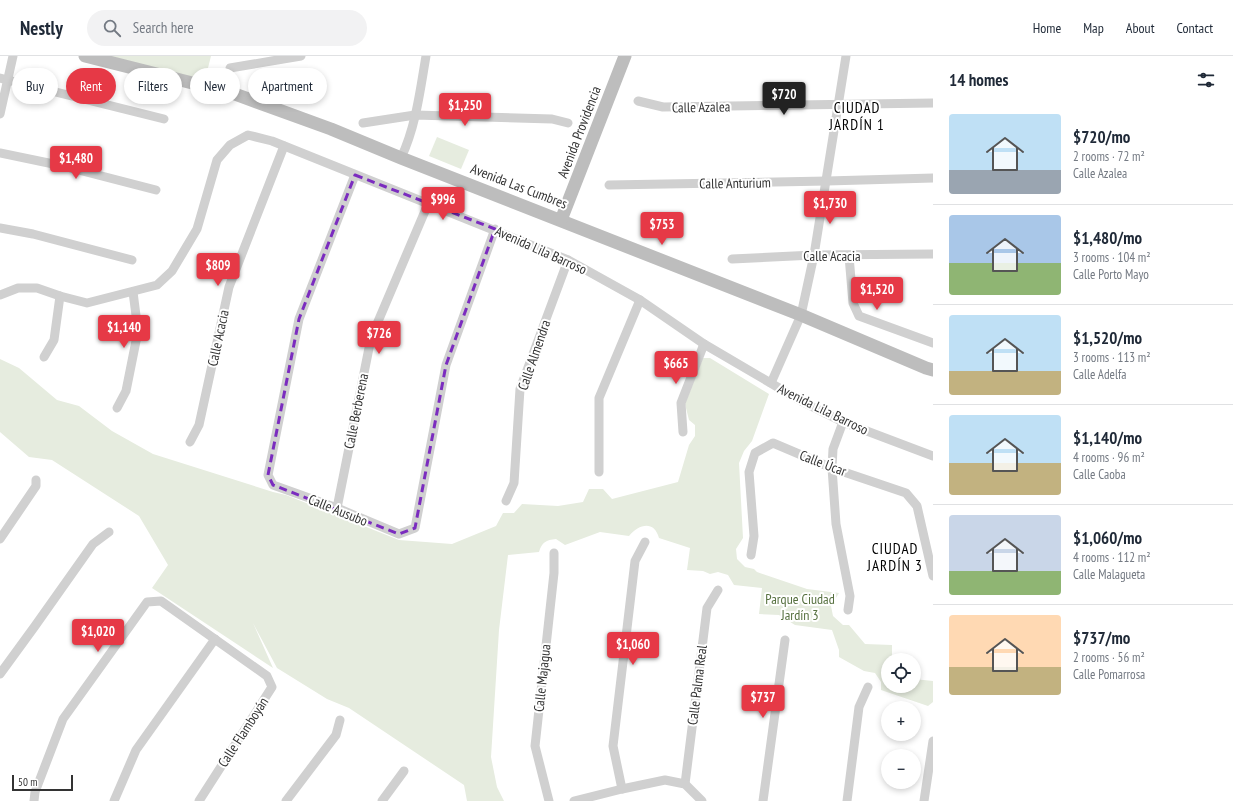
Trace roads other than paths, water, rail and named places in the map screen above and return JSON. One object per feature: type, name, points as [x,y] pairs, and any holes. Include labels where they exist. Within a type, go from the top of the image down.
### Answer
[{"type":"street","points":[[0,114],[4,79],[13,56]]},
{"type":"street","name":"Avenida Las Cumbres","points":[[85,56],[232,93],[331,129],[401,158],[801,315],[933,370]]},
{"type":"street","points":[[230,68],[300,56]]},
{"type":"street","points":[[401,158],[409,139],[415,115],[426,56]]},
{"type":"street","name":"Avenida Providencia","points":[[562,220],[625,56]]},
{"type":"street","points":[[771,383],[801,315],[814,255],[827,182],[846,56]]},
{"type":"street","points":[[4,79],[164,119]]},
{"type":"street","name":"Calle Azalea","points":[[638,101],[663,108],[933,103]]},
{"type":"street","points":[[364,123],[415,115],[552,119],[568,123]]},
{"type":"street","name":"Avenida Lila Barroso","points":[[0,295],[18,288],[37,288],[87,303],[157,285],[172,271],[197,229],[217,160],[230,145],[248,135],[272,141],[428,204],[495,229],[568,260],[640,300],[704,344],[803,402],[843,422],[933,456]]},
{"type":"street","name":"Calle Acacia","points":[[190,442],[199,425],[228,287],[284,146]]},
{"type":"street","points":[[0,153],[63,166],[156,190]]},
{"type":"street","name":"Calle Ausubo","points":[[355,175],[299,319],[268,476],[273,485],[337,508],[399,534],[415,528],[446,365],[495,229]]},
{"type":"street","name":"Calle Anturium","points":[[609,185],[827,182],[933,178]]},
{"type":"street","name":"Calle Berberena","points":[[337,508],[371,338],[428,204]]},
{"type":"street","points":[[0,228],[33,234],[132,260]]},
{"type":"street","name":"Calle Acacia","points":[[732,259],[814,255],[849,256],[933,254]]},
{"type":"street","points":[[849,256],[853,303],[859,316],[933,343]]},
{"type":"street","name":"Calle Almendra","points":[[506,501],[514,483],[520,389],[568,260]]},
{"type":"street","points":[[117,408],[126,391],[138,331],[133,292]]},
{"type":"street","points":[[44,358],[54,340],[60,296]]},
{"type":"street","points":[[600,472],[599,398],[640,300]]},
{"type":"street","points":[[683,432],[681,403],[704,344]]},
{"type":"street","points":[[843,422],[833,449],[832,468],[836,524],[850,596],[848,610]]},
{"type":"street","name":"Calle Úcar","points":[[751,555],[754,536],[749,472],[755,453],[773,443],[832,468],[906,493],[917,506],[933,576]]},
{"type":"street","points":[[0,539],[36,486],[36,480]]},
{"type":"street","points":[[0,674],[93,544],[109,532]]},
{"type":"street","points":[[622,789],[613,746],[635,561],[645,542]]},
{"type":"street","name":"Calle Majagua","points":[[549,801],[535,746],[554,573],[554,553]]},
{"type":"street","name":"Calle Palma Real","points":[[685,784],[707,608],[718,590]]},
{"type":"street","points":[[34,801],[35,792],[63,719],[147,602],[161,601],[215,639],[136,750],[114,801]]},
{"type":"street","name":"Calle Flamboyán","points":[[199,801],[272,688],[267,676],[215,639]]},
{"type":"street","points":[[763,801],[785,640]]},
{"type":"street","points":[[847,801],[859,707],[868,687]]},
{"type":"street","points":[[286,801],[336,735],[340,720]]},
{"type":"street","points":[[924,801],[933,741]]},
{"type":"street","points":[[382,801],[404,771]]},
{"type":"street","points":[[574,801],[665,780],[685,784],[702,801]]},
{"type":"district","name":"CIUDAD JARDÍN 1","points":[[857,116]]},
{"type":"district","name":"CIUDAD JARDÍN 3","points":[[895,556]]},
{"type":"park label","name":"Parque Ciudad Jardín 3","points":[[800,608]]}]
